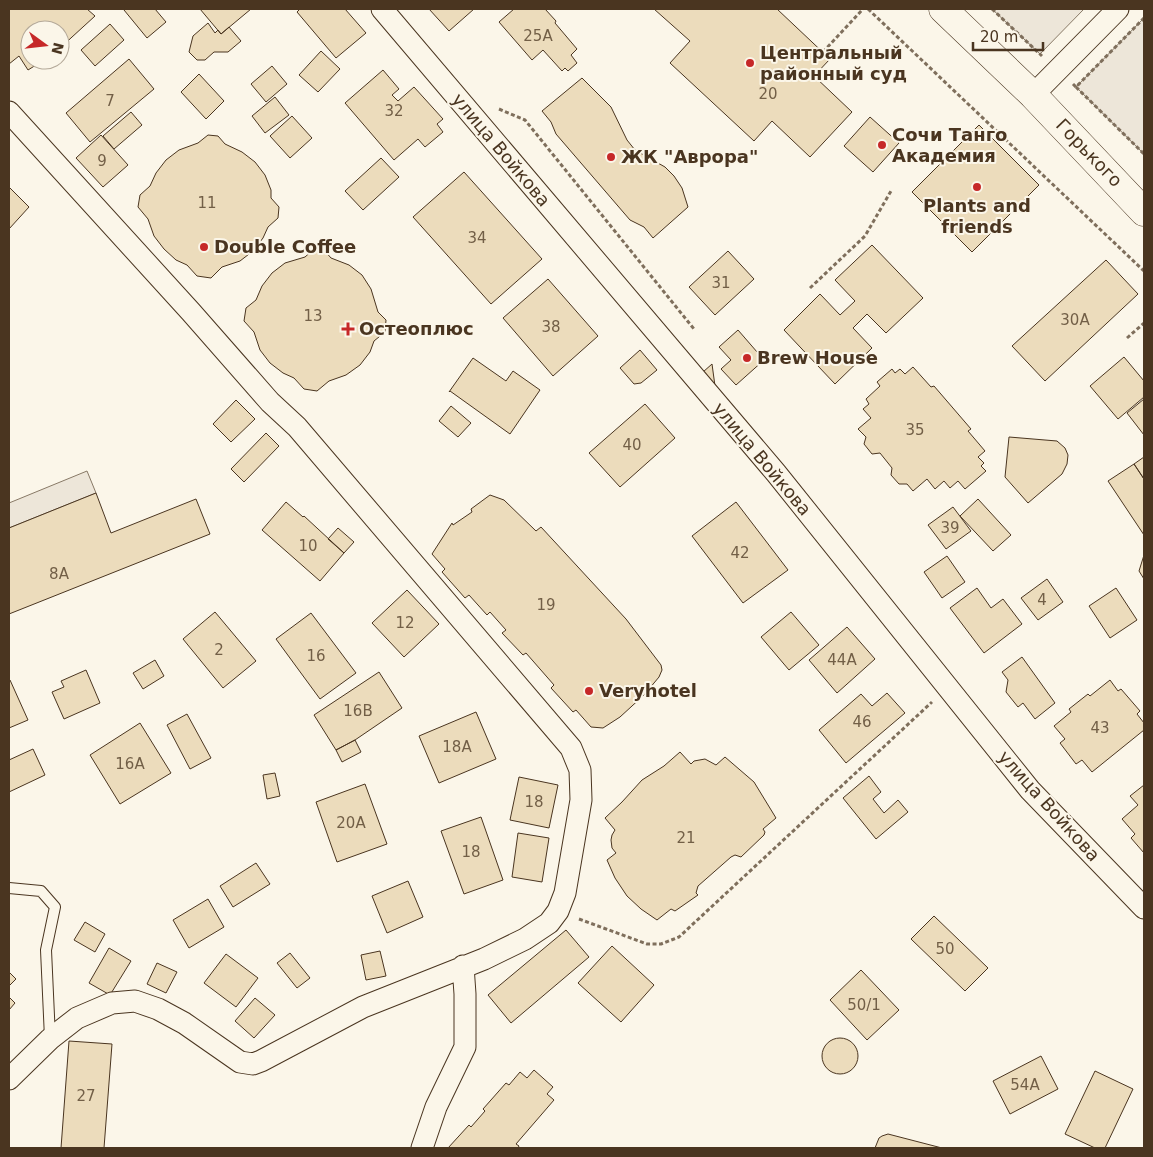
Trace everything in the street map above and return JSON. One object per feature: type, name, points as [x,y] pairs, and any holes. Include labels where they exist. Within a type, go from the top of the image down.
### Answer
[{"type":"main road","name":"Горького","points":[[943,9],[1033,95],[1144,212]]},
{"type":"street","name":"улица Войкова","points":[[382,9],[776,473],[1030,790],[1144,908]]},
{"type":"street","points":[[1033,95],[1118,9]]},
{"type":"street","points":[[9,112],[270,402],[296,427],[571,748],[580,770],[581,800],[565,893],[558,911],[549,922],[525,939],[484,959],[363,1007],[253,1064],[240,1062],[184,1023],[158,1009],[134,1001],[112,1003],[77,1018],[50,1039],[9,1079]]},
{"type":"street","points":[[422,1148],[436,1107],[464,1047],[465,994],[463,966]]},
{"type":"lane","points":[[9,888],[41,891],[55,907],[46,950],[50,1039]]},
{"type":"path","points":[[823,52],[863,9]]},
{"type":"path","points":[[868,9],[1144,271]]},
{"type":"path","points":[[1076,87],[1144,154]]},
{"type":"path","points":[[494,104],[501,111],[525,120],[694,329]]},
{"type":"path","points":[[810,288],[865,236],[891,191]]},
{"type":"path","points":[[1127,338],[1144,322]]},
{"type":"path","points":[[558,911],[647,944],[661,944],[680,937],[949,687]]},
{"type":"shaded area","points":[[992,9],[1084,9],[1040,54]]},
{"type":"shaded area","points":[[1144,18],[1144,154],[1076,87]]},
{"type":"shaded area","points":[[87,471],[96,493],[9,528],[9,503]]},
{"type":"building","points":[[9,9],[87,9],[95,16],[70,39],[70,20],[20,20],[20,58],[19,56],[9,64]]},
{"type":"building","points":[[155,9],[166,22],[147,38],[124,10]]},
{"type":"building","points":[[200,9],[251,9],[221,34]]},
{"type":"building","points":[[300,9],[345,9],[366,33],[336,58],[297,12]]},
{"type":"building","points":[[429,9],[474,9],[449,31]]},
{"type":"building","points":[[514,9],[545,9],[577,49],[571,55],[577,63],[568,71],[565,68],[562,71],[543,50],[532,60],[499,22]]},
{"type":"building","points":[[654,9],[777,9],[830,59],[814,76],[852,112],[810,157],[772,121],[754,141],[670,63],[690,41]]},
{"type":"building","points":[[208,23],[215,33],[218,30],[221,34],[229,27],[241,41],[228,52],[214,52],[205,60],[197,60],[189,52],[193,36]]},
{"type":"building","points":[[110,24],[124,40],[95,66],[81,50]]},
{"type":"building","points":[[321,51],[340,69],[318,92],[299,75]]},
{"type":"building","points":[[129,59],[154,89],[90,142],[66,113]]},
{"type":"building","points":[[272,66],[287,84],[266,102],[251,84]]},
{"type":"building","points":[[383,70],[399,89],[392,95],[398,101],[414,87],[443,119],[437,124],[443,132],[425,147],[418,139],[394,160],[345,103]]},
{"type":"building","points":[[199,74],[224,101],[206,119],[181,92]]},
{"type":"building","name":"ЖК \"Аврора\"","points":[[582,78],[611,107],[627,140],[635,150],[665,167],[682,188],[688,207],[653,238],[644,227],[630,220],[556,134],[551,122],[542,111]]},
{"type":"building","points":[[275,97],[289,115],[265,133],[252,116]]},
{"type":"building","points":[[131,112],[142,125],[114,149],[103,136]]},
{"type":"building","points":[[292,116],[312,138],[290,158],[270,136]]},
{"type":"building","points":[[870,117],[899,143],[873,172],[844,146]]},
{"type":"building","points":[[979,125],[1039,185],[972,252],[912,192]]},
{"type":"building","points":[[101,135],[128,165],[103,187],[76,158]]},
{"type":"building","points":[[208,135],[218,136],[225,144],[242,152],[255,162],[265,175],[271,190],[271,198],[279,207],[278,218],[268,227],[263,238],[253,251],[240,261],[222,267],[211,278],[197,276],[187,265],[176,260],[164,249],[154,236],[148,219],[138,207],[140,195],[150,186],[156,173],[166,160],[179,150],[198,143]]},
{"type":"building","points":[[381,158],[399,177],[363,210],[345,191]]},
{"type":"building","points":[[464,172],[542,259],[491,304],[413,217]]},
{"type":"building","points":[[9,187],[29,207],[9,229]]},
{"type":"building","points":[[872,245],[923,298],[886,333],[867,314],[853,328],[872,348],[835,384],[784,330],[820,294],[840,315],[855,301],[835,280]]},
{"type":"building","points":[[314,249],[324,250],[331,258],[349,265],[362,275],[371,289],[378,312],[386,320],[385,332],[374,341],[370,352],[360,365],[346,375],[329,381],[317,391],[304,389],[294,378],[283,373],[270,363],[260,350],[254,332],[244,321],[246,308],[256,300],[262,286],[272,273],[285,263],[305,257]]},
{"type":"building","points":[[728,251],[754,279],[715,315],[689,287]]},
{"type":"building","points":[[1106,260],[1138,294],[1045,381],[1012,346]]},
{"type":"building","points":[[548,279],[598,336],[553,376],[503,318]]},
{"type":"building","points":[[738,330],[764,360],[736,385],[721,369],[731,360],[719,347]]},
{"type":"building","points":[[640,350],[657,370],[641,383],[634,384],[620,368]]},
{"type":"building","points":[[1124,357],[1144,381],[1144,397],[1118,419],[1090,386]]},
{"type":"building","points":[[473,358],[506,381],[513,371],[540,390],[510,434],[449,392]]},
{"type":"building","points":[[712,364],[715,386],[703,372]]},
{"type":"building","points":[[913,367],[931,387],[934,386],[971,429],[968,431],[985,451],[978,457],[984,463],[981,466],[986,471],[965,489],[958,481],[950,488],[944,481],[935,489],[927,479],[913,491],[907,484],[899,484],[891,475],[892,468],[880,453],[872,454],[864,444],[866,437],[858,429],[871,418],[863,409],[869,404],[866,399],[880,386],[877,382],[892,369],[895,373],[900,369],[905,374]]},
{"type":"building","points":[[1144,399],[1144,435],[1127,413]]},
{"type":"building","points":[[236,400],[255,419],[231,442],[213,424]]},
{"type":"building","points":[[645,404],[675,438],[620,487],[589,453]]},
{"type":"building","points":[[451,406],[471,423],[458,437],[439,421]]},
{"type":"building","points":[[266,433],[279,446],[244,482],[231,469]]},
{"type":"building","points":[[1009,437],[1057,441],[1065,448],[1068,455],[1067,464],[1062,474],[1028,503],[1005,477]]},
{"type":"building","points":[[1144,457],[1144,479],[1134,464]]},
{"type":"building","points":[[1134,464],[1144,479],[1144,535],[1108,481]]},
{"type":"building","points":[[96,493],[111,533],[196,499],[210,534],[9,614],[9,528]]},
{"type":"building","points":[[490,495],[504,500],[536,531],[541,527],[626,619],[661,665],[662,670],[659,677],[644,695],[620,717],[603,728],[591,727],[576,710],[573,712],[551,688],[554,685],[526,653],[523,655],[502,633],[506,630],[490,612],[487,615],[469,595],[465,598],[442,572],[445,569],[432,554],[452,523],[453,525],[472,512],[471,509]]},
{"type":"building","points":[[978,499],[1011,535],[993,551],[960,516]]},
{"type":"building","points":[[286,502],[344,553],[320,581],[262,530]]},
{"type":"building","points":[[736,502],[788,570],[743,603],[692,536]]},
{"type":"building","points":[[953,507],[971,531],[946,549],[928,525]]},
{"type":"building","points":[[338,528],[354,542],[344,553],[328,539]]},
{"type":"building","points":[[1144,555],[1144,579],[1139,571]]},
{"type":"building","points":[[947,556],[965,582],[942,598],[924,572]]},
{"type":"building","points":[[1047,579],[1063,602],[1038,620],[1021,598]]},
{"type":"building","points":[[977,588],[991,608],[1003,599],[1022,624],[984,653],[950,608]]},
{"type":"building","points":[[1116,588],[1137,620],[1110,638],[1089,606]]},
{"type":"building","points":[[407,590],[439,624],[404,657],[372,623]]},
{"type":"building","points":[[215,612],[256,661],[223,688],[183,639]]},
{"type":"building","points":[[791,612],[819,645],[789,670],[761,637]]},
{"type":"building","points":[[311,613],[356,673],[320,699],[276,639]]},
{"type":"building","points":[[847,627],[875,659],[837,693],[809,660]]},
{"type":"building","points":[[1022,657],[1055,703],[1035,719],[1023,703],[1018,707],[1006,692],[1008,680],[1002,672]]},
{"type":"building","points":[[155,660],[164,676],[143,689],[133,673]]},
{"type":"building","points":[[86,670],[100,703],[64,719],[52,692],[64,687],[61,681]]},
{"type":"building","points":[[379,672],[402,708],[355,740],[336,750],[314,715]]},
{"type":"building","points":[[1110,680],[1118,691],[1121,689],[1140,711],[1137,714],[1144,723],[1144,730],[1092,772],[1082,760],[1076,764],[1060,743],[1065,739],[1054,726],[1071,712],[1069,709],[1088,694],[1090,696]]},
{"type":"building","points":[[9,681],[28,720],[9,728]]},
{"type":"building","points":[[887,693],[905,713],[846,763],[819,730],[861,694],[872,706]]},
{"type":"building","points":[[476,712],[496,759],[439,783],[419,736]]},
{"type":"building","points":[[187,714],[211,758],[190,769],[167,725]]},
{"type":"building","points":[[140,723],[171,773],[120,804],[90,755]]},
{"type":"building","points":[[355,740],[361,752],[342,762],[336,750]]},
{"type":"building","points":[[33,749],[45,775],[9,792],[9,760]]},
{"type":"building","points":[[680,752],[691,764],[694,761],[705,759],[716,765],[725,757],[754,782],[776,818],[763,829],[764,835],[741,857],[735,855],[731,857],[698,886],[696,893],[698,895],[675,911],[671,909],[657,920],[627,896],[615,878],[607,860],[616,853],[612,848],[611,840],[615,830],[605,818],[642,780],[664,766]]},
{"type":"building","points":[[275,773],[280,796],[267,799],[263,775]]},
{"type":"building","points":[[869,776],[881,792],[873,799],[884,813],[898,800],[908,812],[876,839],[843,798]]},
{"type":"building","points":[[519,777],[558,785],[549,828],[510,820]]},
{"type":"building","points":[[365,784],[387,844],[337,862],[316,802]]},
{"type":"building","points":[[1144,785],[1144,853],[1131,838],[1135,834],[1122,819],[1138,805],[1130,796]]},
{"type":"building","points":[[481,817],[503,880],[464,894],[441,831]]},
{"type":"building","points":[[518,833],[549,838],[542,882],[512,877]]},
{"type":"building","points":[[256,863],[270,884],[233,907],[220,886]]},
{"type":"building","points":[[408,881],[423,917],[387,933],[372,896]]},
{"type":"building","points":[[208,899],[224,927],[189,948],[173,920]]},
{"type":"building","points":[[934,916],[988,968],[965,991],[911,939]]},
{"type":"building","points":[[85,922],[105,934],[95,952],[74,940]]},
{"type":"building","points":[[566,930],[589,957],[511,1023],[488,995]]},
{"type":"building","points":[[612,946],[654,985],[621,1022],[578,983]]},
{"type":"building","points":[[109,948],[131,961],[110,995],[89,983]]},
{"type":"building","points":[[380,951],[386,976],[366,980],[361,955]]},
{"type":"building","points":[[290,953],[310,978],[297,988],[277,963]]},
{"type":"building","points":[[226,954],[258,978],[236,1007],[204,983]]},
{"type":"building","points":[[157,963],[177,972],[166,993],[147,984]]},
{"type":"building","points":[[861,970],[899,1010],[867,1040],[830,1000]]},
{"type":"building","points":[[9,972],[16,979],[9,986]]},
{"type":"building","points":[[9,997],[15,1003],[9,1010]]},
{"type":"building","points":[[255,998],[275,1015],[254,1038],[235,1021]]},
{"type":"building","points":[[840,1038],[847,1039],[853,1043],[857,1049],[857,1063],[853,1069],[847,1073],[840,1074],[833,1073],[827,1069],[823,1063],[822,1056],[823,1049],[827,1043],[833,1039]]},
{"type":"building","points":[[69,1041],[112,1044],[104,1148],[61,1148]]},
{"type":"building","points":[[1041,1056],[1058,1089],[1010,1114],[993,1081]]},
{"type":"building","points":[[534,1070],[553,1087],[547,1094],[554,1100],[516,1144],[519,1146],[518,1148],[448,1148],[469,1125],[471,1127],[485,1111],[483,1109],[506,1083],[509,1085],[520,1072],[527,1078]]},
{"type":"building","points":[[1095,1071],[1133,1089],[1105,1148],[1095,1148],[1065,1134]]},
{"type":"building","points":[[888,1134],[942,1148],[875,1148],[879,1138]]},
{"type":"place","name":"Центральный районный суд","points":[[750,63]]},
{"type":"place","name":"Сочи Танго Академия","points":[[882,145]]},
{"type":"place","name":"ЖК \"Аврора\"","points":[[611,157]]},
{"type":"place","name":"Plants and friends","points":[[977,187]]},
{"type":"place","name":"Double Coffee","points":[[204,247]]},
{"type":"place","name":"Остеоплюс","points":[[348,329]]},
{"type":"place","name":"Brew House","points":[[747,358]]},
{"type":"place","name":"Veryhotel","points":[[589,691]]}]
